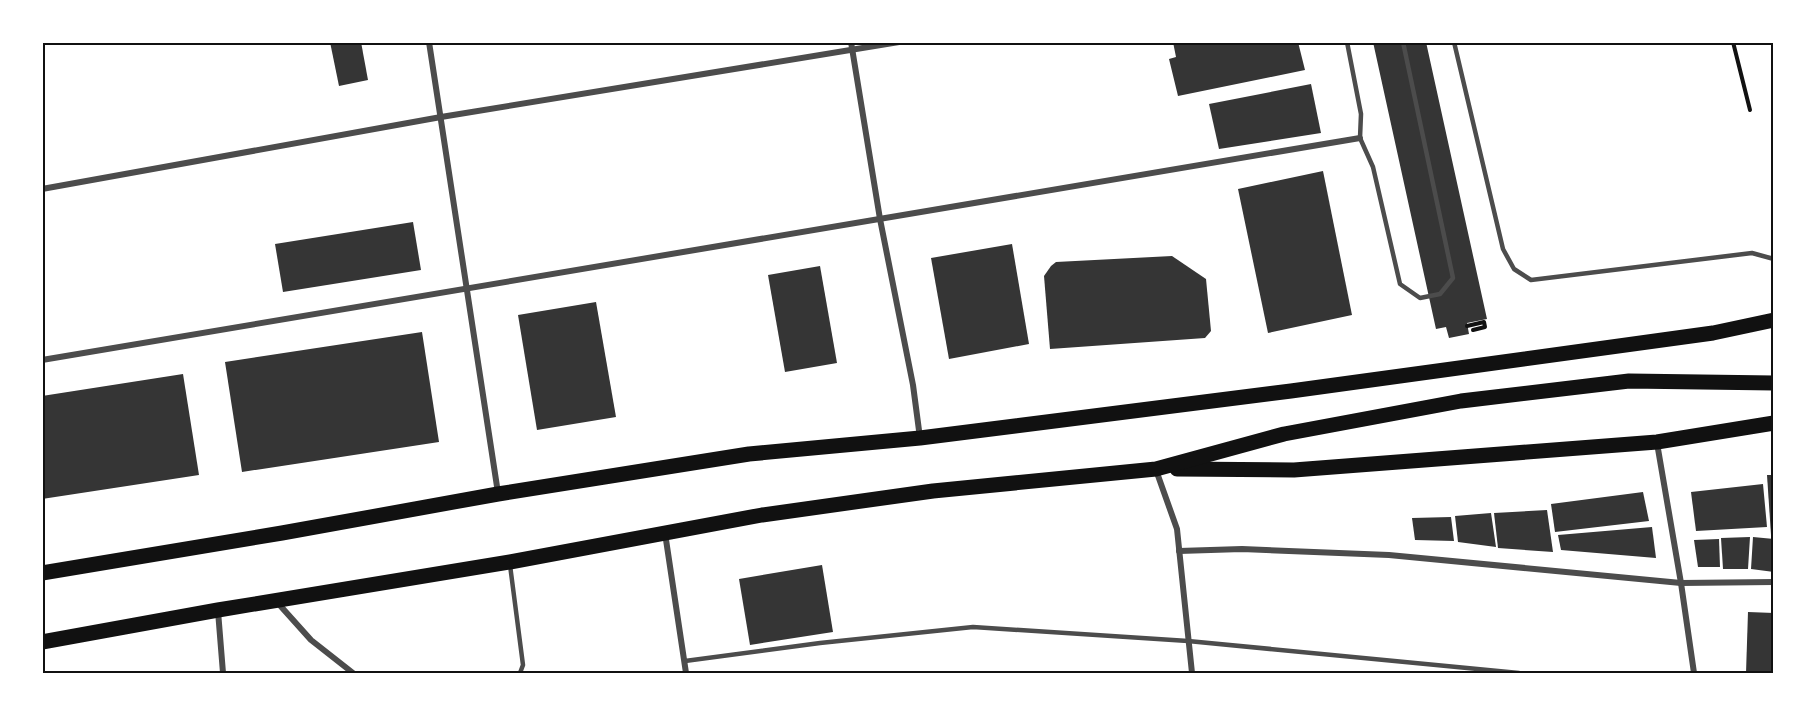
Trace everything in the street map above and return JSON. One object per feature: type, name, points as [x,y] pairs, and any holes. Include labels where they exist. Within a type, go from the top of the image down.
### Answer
[{"type":"main road","points":[[42,573],[498,494],[749,454],[920,438],[1291,391],[1713,333],[1774,320]]},
{"type":"main road","points":[[1156,469],[1284,434],[1461,401],[1629,381],[1774,383]]},
{"type":"main road","points":[[42,642],[218,610],[510,562],[762,515],[933,491],[1156,469],[1294,470],[1657,442],[1774,423]]},
{"type":"street","points":[[429,42],[498,494]]},
{"type":"street","points":[[851,42],[880,219],[913,385],[920,438]]},
{"type":"street","points":[[42,189],[441,117],[899,42]]},
{"type":"street","points":[[42,360],[1360,138]]},
{"type":"street","points":[[1657,442],[1694,673]]},
{"type":"street","points":[[1156,469],[1177,529],[1192,673]]},
{"type":"street","points":[[665,533],[686,673]]},
{"type":"street","points":[[1179,550],[1242,549],[1389,555],[1681,583],[1774,582]]},
{"type":"street","points":[[276,601],[311,640],[353,673]]},
{"type":"street","points":[[218,610],[223,673]]},
{"type":"lane","points":[[1347,42],[1360,114],[1360,138],[1372,167],[1400,284],[1420,298],[1440,294],[1454,278],[1402,42]]},
{"type":"lane","points":[[1454,42],[1503,249],[1514,269],[1531,280],[1752,253],[1774,259]]},
{"type":"lane","points":[[510,562],[523,665],[520,673]]},
{"type":"lane","points":[[685,661],[820,643],[973,627],[1188,640],[1519,673]]},
{"type":"path","points":[[1733,42],[1750,110]]},
{"type":"path","points":[[1467,326],[1476,324],[1484,322],[1485,327],[1473,330],[1472,325],[1480,323],[1488,321]]},
{"type":"building","points":[[330,42],[361,42],[368,80],[339,86]]},
{"type":"building","points":[[1173,42],[1298,42],[1305,70],[1178,96],[1169,59],[1176,57]]},
{"type":"building","points":[[1373,42],[1426,42],[1487,319],[1467,323],[1469,334],[1449,338],[1446,327],[1436,329]]},
{"type":"building","points":[[1311,84],[1321,133],[1219,149],[1209,104]]},
{"type":"building","points":[[1323,171],[1352,315],[1268,333],[1238,189]]},
{"type":"building","points":[[413,222],[421,270],[283,292],[275,244]]},
{"type":"building","points":[[1012,244],[1029,344],[949,359],[931,258]]},
{"type":"building","points":[[1172,256],[1206,279],[1211,331],[1205,338],[1050,349],[1044,276],[1056,262]]},
{"type":"building","points":[[820,266],[837,363],[785,372],[768,275]]},
{"type":"building","points":[[596,302],[616,417],[537,430],[518,315]]},
{"type":"building","points":[[422,332],[439,442],[242,472],[225,362]]},
{"type":"building","points":[[183,374],[199,475],[42,499],[42,396]]},
{"type":"building","points":[[1767,475],[1774,475],[1774,536],[1771,535]]},
{"type":"building","points":[[1763,484],[1767,527],[1696,531],[1691,492]]},
{"type":"building","points":[[1643,492],[1649,521],[1555,532],[1551,504]]},
{"type":"building","points":[[1547,510],[1553,552],[1498,548],[1494,513]]},
{"type":"building","points":[[1491,513],[1496,547],[1458,542],[1455,516]]},
{"type":"building","points":[[1451,517],[1454,541],[1415,540],[1412,518]]},
{"type":"building","points":[[1652,527],[1656,558],[1561,550],[1558,535]]},
{"type":"building","points":[[1750,537],[1748,569],[1723,569],[1721,538]]},
{"type":"building","points":[[1753,537],[1774,539],[1774,572],[1751,569]]},
{"type":"building","points":[[1719,539],[1720,567],[1698,567],[1694,540]]},
{"type":"building","points":[[822,565],[833,632],[750,645],[739,579]]},
{"type":"building","points":[[1748,612],[1774,613],[1774,673],[1746,673]]}]
